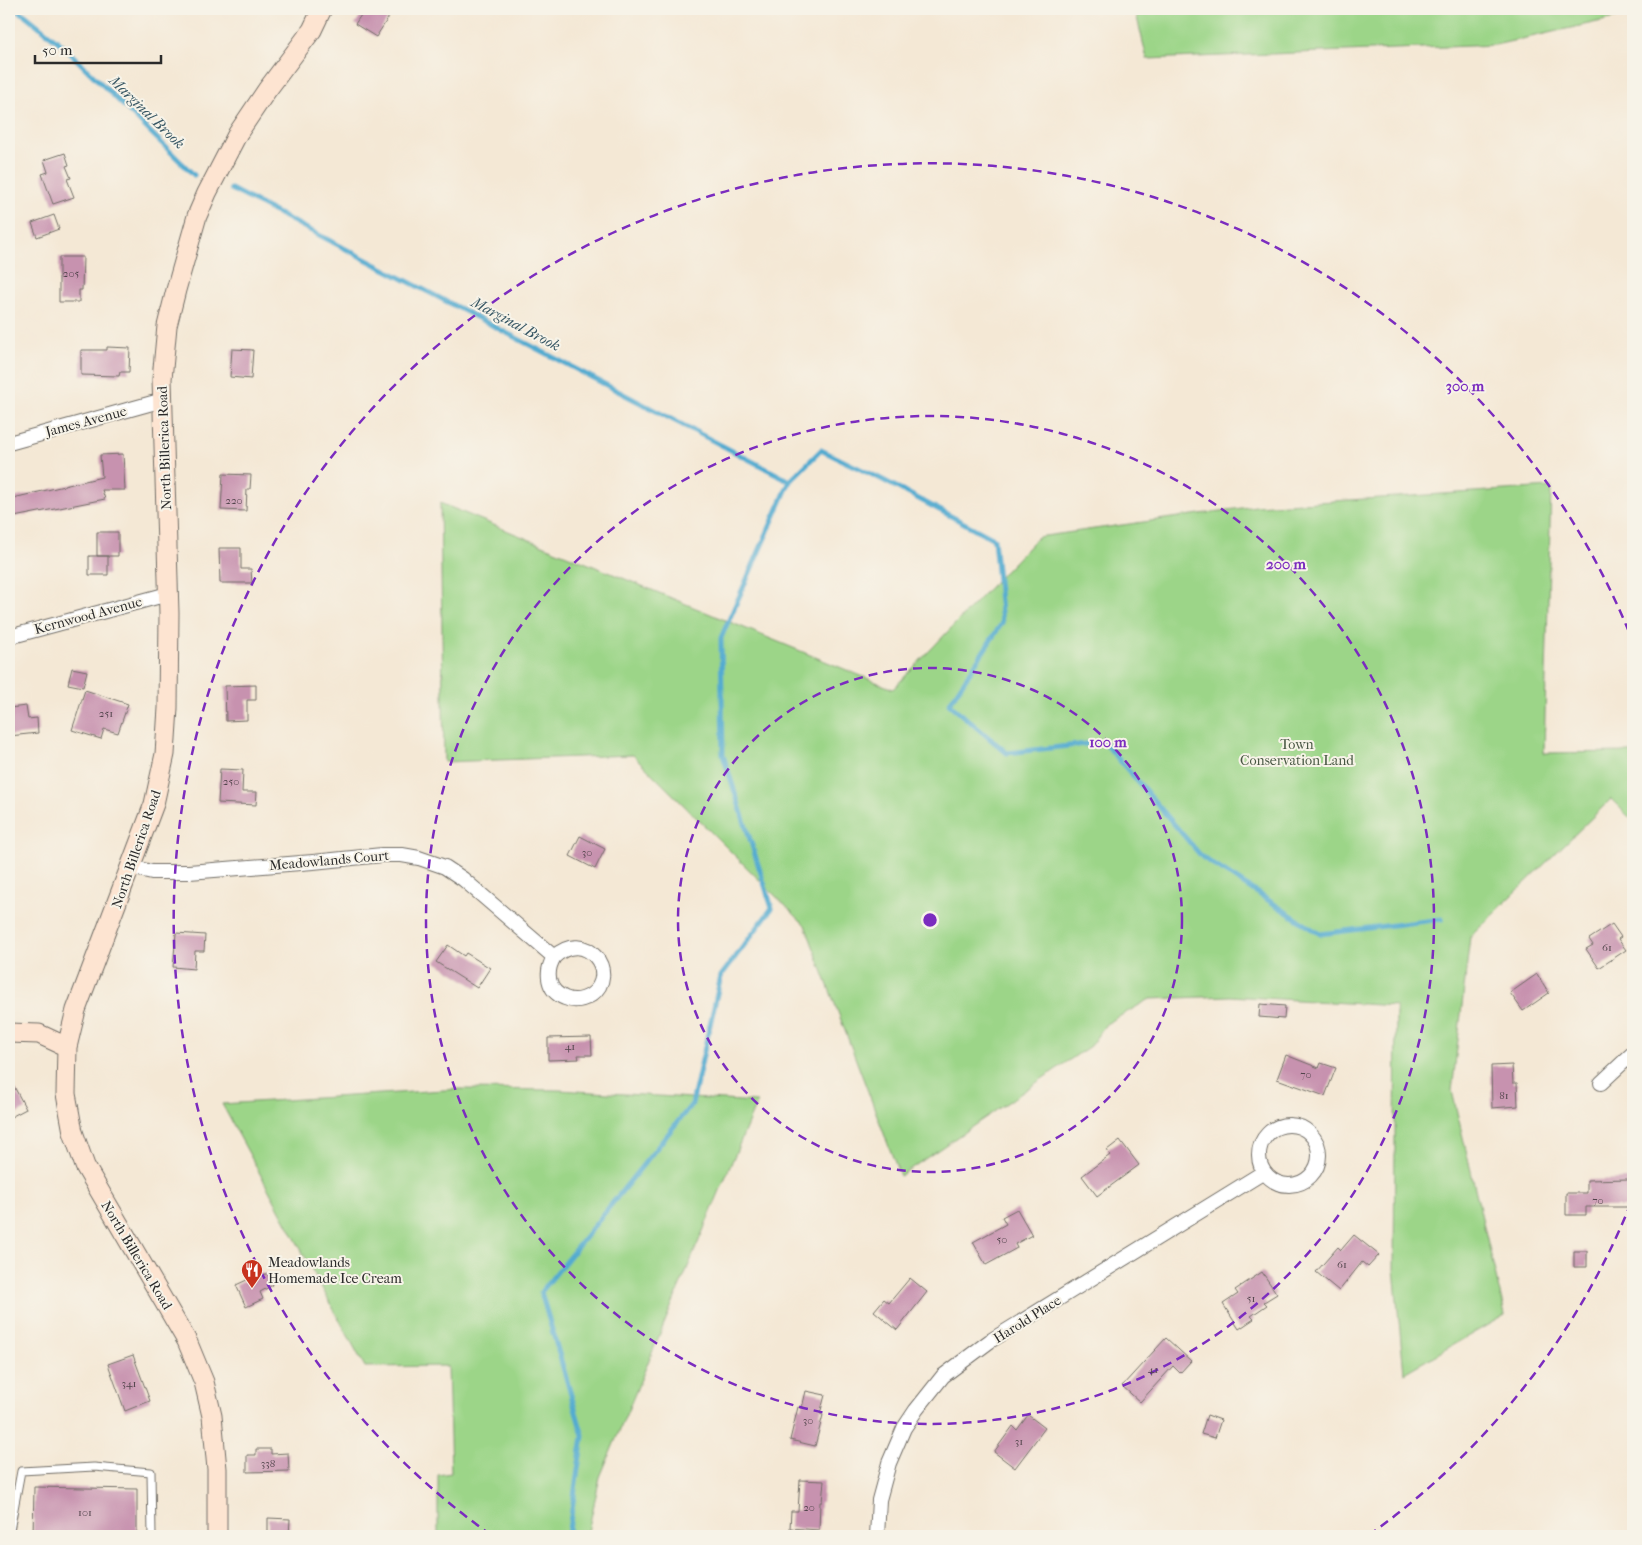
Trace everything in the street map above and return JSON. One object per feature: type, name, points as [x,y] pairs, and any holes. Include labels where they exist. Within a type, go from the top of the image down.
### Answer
[{"type":"main road","name":"North Billerica Road","points":[[217,1536],[217,1468],[212,1416],[204,1382],[187,1341],[85,1166],[73,1132],[66,1094],[67,1047],[76,1010],[154,804],[165,754],[168,708],[168,594],[162,379],[167,326],[197,216],[207,193],[238,133],[267,90],[312,30],[322,9]]},
{"type":"main road","points":[[9,1033],[39,1034],[67,1047]]},
{"type":"street","name":"James Avenue","points":[[9,443],[163,400]]},
{"type":"street","name":"Kernwood Avenue","points":[[9,637],[168,594]]},
{"type":"street","name":"Meadowlands Court","points":[[130,867],[152,872],[189,872],[313,862],[382,854],[402,854],[445,867],[463,879],[554,957]]},
{"type":"street","points":[[1601,1083],[1633,1053]]},
{"type":"street","points":[[1286,1125],[1297,1126],[1306,1130],[1314,1137],[1320,1156],[1318,1165],[1306,1180],[1298,1184],[1288,1185],[1271,1179],[1264,1172],[1260,1162],[1260,1152],[1262,1142],[1268,1134],[1286,1125]]},
{"type":"street","name":"Harold Place","points":[[878,1536],[879,1500],[889,1463],[904,1428],[943,1376],[990,1342],[1264,1172]]},
{"type":"lane","points":[[10,1536],[21,1471],[94,1467],[152,1472],[152,1536]]},
{"type":"green space","points":[[1135,9],[1633,9],[1633,14],[1495,45],[1147,59]]},
{"type":"green space","name":"Town Conservation Land","points":[[1551,487],[1544,753],[1633,752],[1633,821],[1611,799],[1470,937],[1452,1091],[1505,1315],[1404,1373],[1394,1269],[1396,1006],[1230,996],[1150,999],[1106,1024],[1090,1046],[900,1176],[805,925],[633,755],[444,762],[440,503],[893,689],[1038,537],[1256,506]]},
{"type":"green space","points":[[460,1089],[559,1090],[757,1102],[600,1477],[587,1536],[438,1536],[438,1475],[451,1473],[448,1366],[365,1367],[222,1104]]},
{"type":"building","points":[[365,9],[394,9],[376,37],[355,24]]},
{"type":"building","points":[[65,153],[69,165],[66,166],[71,178],[67,179],[74,197],[53,204],[42,174],[48,172],[44,160]]},
{"type":"building","points":[[54,215],[59,229],[37,237],[32,223]]},
{"type":"building","points":[[59,257],[83,257],[82,290],[79,290],[79,302],[59,302]]},
{"type":"building","points":[[107,347],[130,348],[129,372],[120,372],[119,376],[81,375],[81,350],[107,350]]},
{"type":"building","points":[[232,349],[253,350],[251,379],[230,377]]},
{"type":"building","points":[[123,454],[125,490],[102,490],[105,499],[9,518],[9,499],[102,477],[100,455]]},
{"type":"building","points":[[223,474],[251,475],[250,489],[247,489],[246,511],[221,510]]},
{"type":"building","points":[[97,532],[118,532],[118,556],[97,556]]},
{"type":"building","points":[[219,548],[241,548],[241,569],[251,569],[252,583],[220,583]]},
{"type":"building","points":[[89,556],[108,556],[108,575],[89,575]]},
{"type":"building","points":[[72,668],[87,671],[83,687],[68,684]]},
{"type":"building","points":[[256,685],[256,700],[247,700],[247,720],[226,721],[225,686]]},
{"type":"building","points":[[85,690],[128,704],[118,733],[104,729],[101,739],[72,730]]},
{"type":"building","points":[[26,706],[28,719],[37,718],[38,733],[9,736],[9,708]]},
{"type":"building","points":[[220,769],[243,770],[242,792],[257,792],[256,805],[218,803]]},
{"type":"building","points":[[580,836],[605,849],[595,869],[570,856]]},
{"type":"building","points":[[1612,924],[1621,937],[1618,939],[1626,950],[1599,968],[1586,949],[1593,945],[1589,939]]},
{"type":"building","points":[[176,933],[205,935],[204,951],[195,951],[194,969],[173,967]]},
{"type":"building","points":[[448,945],[464,956],[466,953],[490,968],[477,988],[436,962]]},
{"type":"building","points":[[1537,974],[1549,993],[1523,1011],[1510,993]]},
{"type":"building","points":[[1260,1004],[1285,1006],[1284,1019],[1259,1017]]},
{"type":"building","points":[[591,1037],[592,1055],[578,1055],[579,1059],[548,1060],[548,1038]]},
{"type":"building","points":[[1286,1055],[1319,1068],[1321,1063],[1336,1068],[1325,1096],[1277,1079]]},
{"type":"building","points":[[1512,1065],[1513,1083],[1517,1083],[1518,1106],[1492,1108],[1491,1066]]},
{"type":"building","points":[[9,1077],[26,1109],[9,1118]]},
{"type":"building","points":[[1120,1140],[1139,1165],[1097,1196],[1082,1176],[1110,1155],[1107,1150]]},
{"type":"building","points":[[1629,1179],[1629,1207],[1586,1207],[1586,1215],[1566,1215],[1566,1193],[1587,1193],[1587,1180]]},
{"type":"building","points":[[1017,1209],[1032,1235],[1015,1244],[1017,1248],[986,1265],[973,1242],[1006,1224],[1002,1217]]},
{"type":"building","points":[[1354,1235],[1379,1255],[1368,1267],[1362,1262],[1339,1291],[1316,1272],[1338,1247],[1341,1250]]},
{"type":"building","points":[[1574,1251],[1587,1251],[1587,1267],[1574,1267]]},
{"type":"building","points":[[1262,1272],[1277,1294],[1264,1302],[1267,1305],[1251,1316],[1254,1319],[1239,1329],[1223,1304],[1238,1294],[1235,1290]]},
{"type":"building","name":"Meadowlands Homemade Ice Cream","points":[[262,1273],[264,1275],[267,1273],[273,1285],[260,1292],[263,1299],[246,1307],[236,1285]]},
{"type":"building","points":[[910,1278],[927,1292],[897,1330],[874,1311],[884,1299],[889,1303]]},
{"type":"building","points":[[1166,1338],[1191,1361],[1180,1373],[1173,1366],[1140,1402],[1122,1386]]},
{"type":"building","points":[[133,1355],[150,1401],[125,1411],[108,1364]]},
{"type":"building","points":[[806,1391],[825,1395],[820,1414],[823,1415],[815,1446],[790,1440],[798,1407],[802,1408]]},
{"type":"building","points":[[1028,1415],[1045,1428],[1015,1468],[994,1452],[1013,1426],[1017,1430]]},
{"type":"building","points":[[1207,1415],[1221,1420],[1215,1438],[1201,1434]]},
{"type":"building","points":[[256,1449],[271,1449],[271,1454],[288,1453],[289,1471],[247,1472],[247,1455],[256,1455]]},
{"type":"building","points":[[800,1480],[824,1481],[822,1502],[820,1502],[819,1530],[790,1528],[791,1511],[798,1511]]},
{"type":"building","points":[[34,1487],[137,1489],[137,1536],[33,1536]]},
{"type":"building","points":[[268,1518],[290,1519],[289,1536],[268,1536]]},
{"type":"waterway","name":"Marginal Brook","points":[[14,9],[25,15],[62,45],[194,175]]},
{"type":"waterway","name":"Marginal Brook","points":[[231,189],[790,481]]},
{"type":"waterway","points":[[568,1536],[583,1436],[541,1292],[692,1104],[721,976],[772,908],[723,755],[721,638],[790,481],[821,450],[881,479],[994,539],[1002,623],[949,704],[1007,753],[1104,742],[1202,857],[1320,934],[1442,919]]},
{"type":"place","name":"Meadowlands Homemade Ice Cream","points":[[252,1289]]}]
